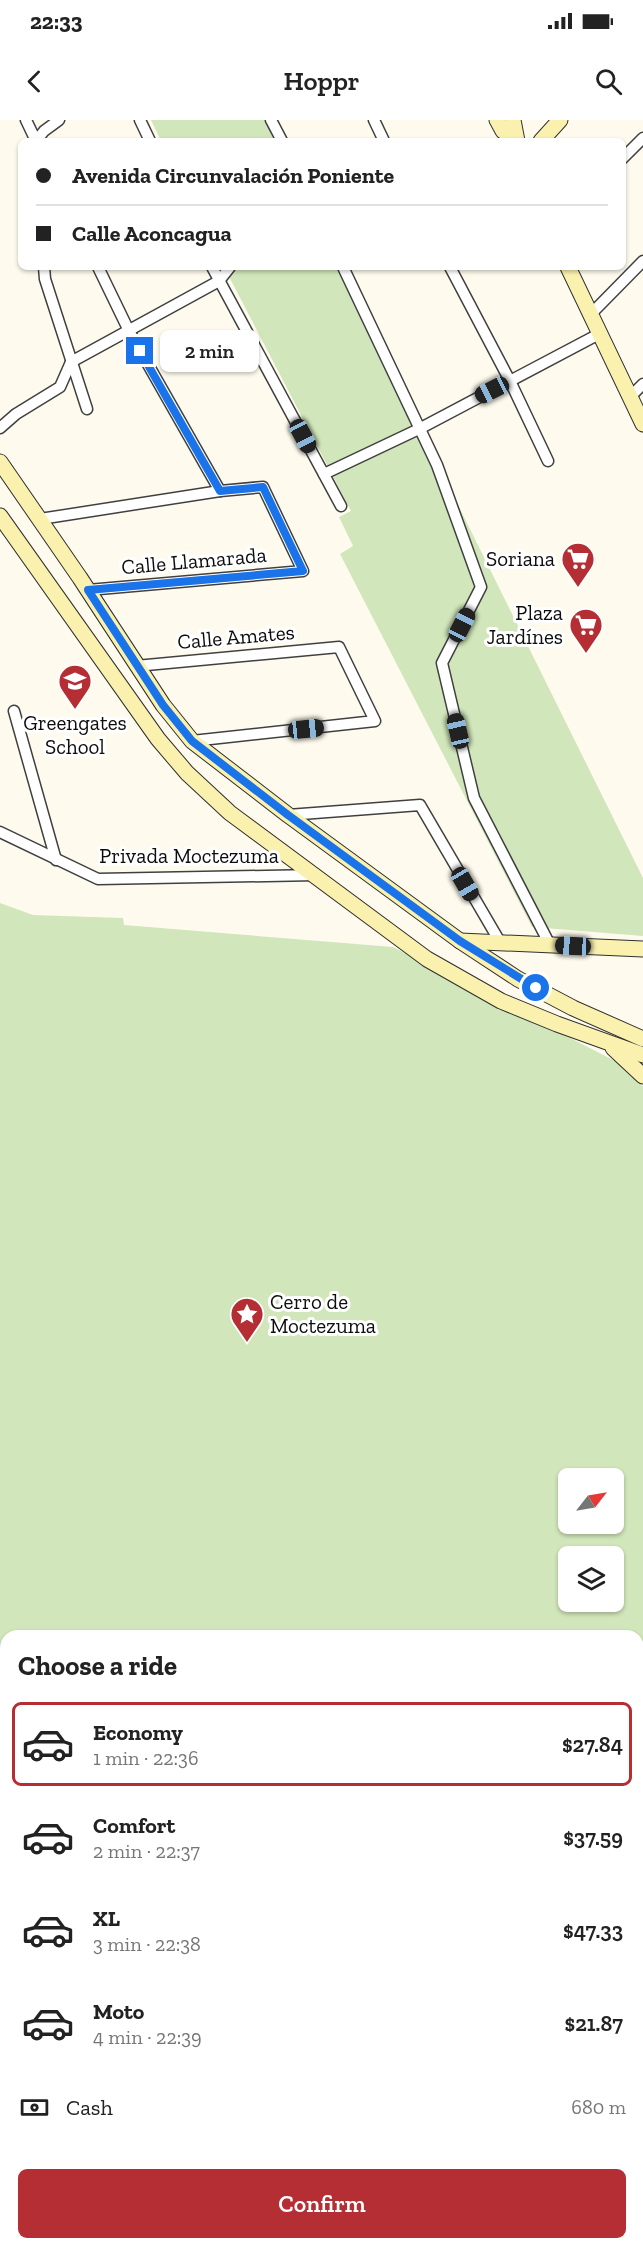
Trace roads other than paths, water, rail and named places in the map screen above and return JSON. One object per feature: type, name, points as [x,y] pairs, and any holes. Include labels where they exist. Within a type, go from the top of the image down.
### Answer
[{"type":"main road","points":[[497,120],[503,131],[513,138]]},
{"type":"main road","points":[[513,120],[516,138]]},
{"type":"main road","points":[[544,138],[560,120]]},
{"type":"main road","points":[[569,270],[643,424]]},
{"type":"main road","points":[[1,466],[40,519],[163,705],[192,741],[288,815],[460,941],[518,979],[573,1008],[643,1039]]},
{"type":"main road","points":[[0,516],[158,740],[187,773],[230,813],[427,959],[501,1001],[643,1055]]},
{"type":"main road","points":[[460,941],[643,949]]},
{"type":"main road","points":[[606,1042],[643,1076]]},
{"type":"street","points":[[26,120],[35,138]]},
{"type":"street","points":[[38,138],[59,120]]},
{"type":"street","points":[[140,120],[149,138]]},
{"type":"street","points":[[271,120],[280,138]]},
{"type":"street","points":[[374,120],[383,138]]},
{"type":"street","points":[[626,155],[643,138]]},
{"type":"street","points":[[590,315],[643,261]]},
{"type":"street","points":[[44,270],[45,279],[87,409]]},
{"type":"street","points":[[40,519],[220,491],[129,331],[99,270]]},
{"type":"street","points":[[214,270],[341,506]]},
{"type":"street","points":[[0,428],[16,414],[60,387],[71,362],[219,281],[228,270]]},
{"type":"street","points":[[344,270],[437,465],[481,587],[442,663],[474,798],[550,945]]},
{"type":"street","points":[[452,270],[510,381],[548,461]]},
{"type":"street","points":[[324,474],[419,429],[599,334]]},
{"type":"street","points":[[630,397],[643,384]]},
{"type":"street","name":"Calle Llamarada","points":[[88,590],[303,571],[263,487],[220,491]]},
{"type":"street","name":"Calle Amates","points":[[136,666],[339,647],[375,721],[192,741]]},
{"type":"street","points":[[14,711],[56,860]]},
{"type":"street","points":[[288,815],[420,805],[500,942]]},
{"type":"street","name":"Privada Moctezuma","points":[[0,832],[98,879],[316,875]]},
{"type":"place","name":"Soriana","points":[[578,588]]},
{"type":"place","name":"Plaza Jardínes","points":[[586,654]]},
{"type":"place","name":"Greengates School","points":[[75,710]]},
{"type":"place","name":"Cerro de Moctezuma","points":[[247,1343]]}]
